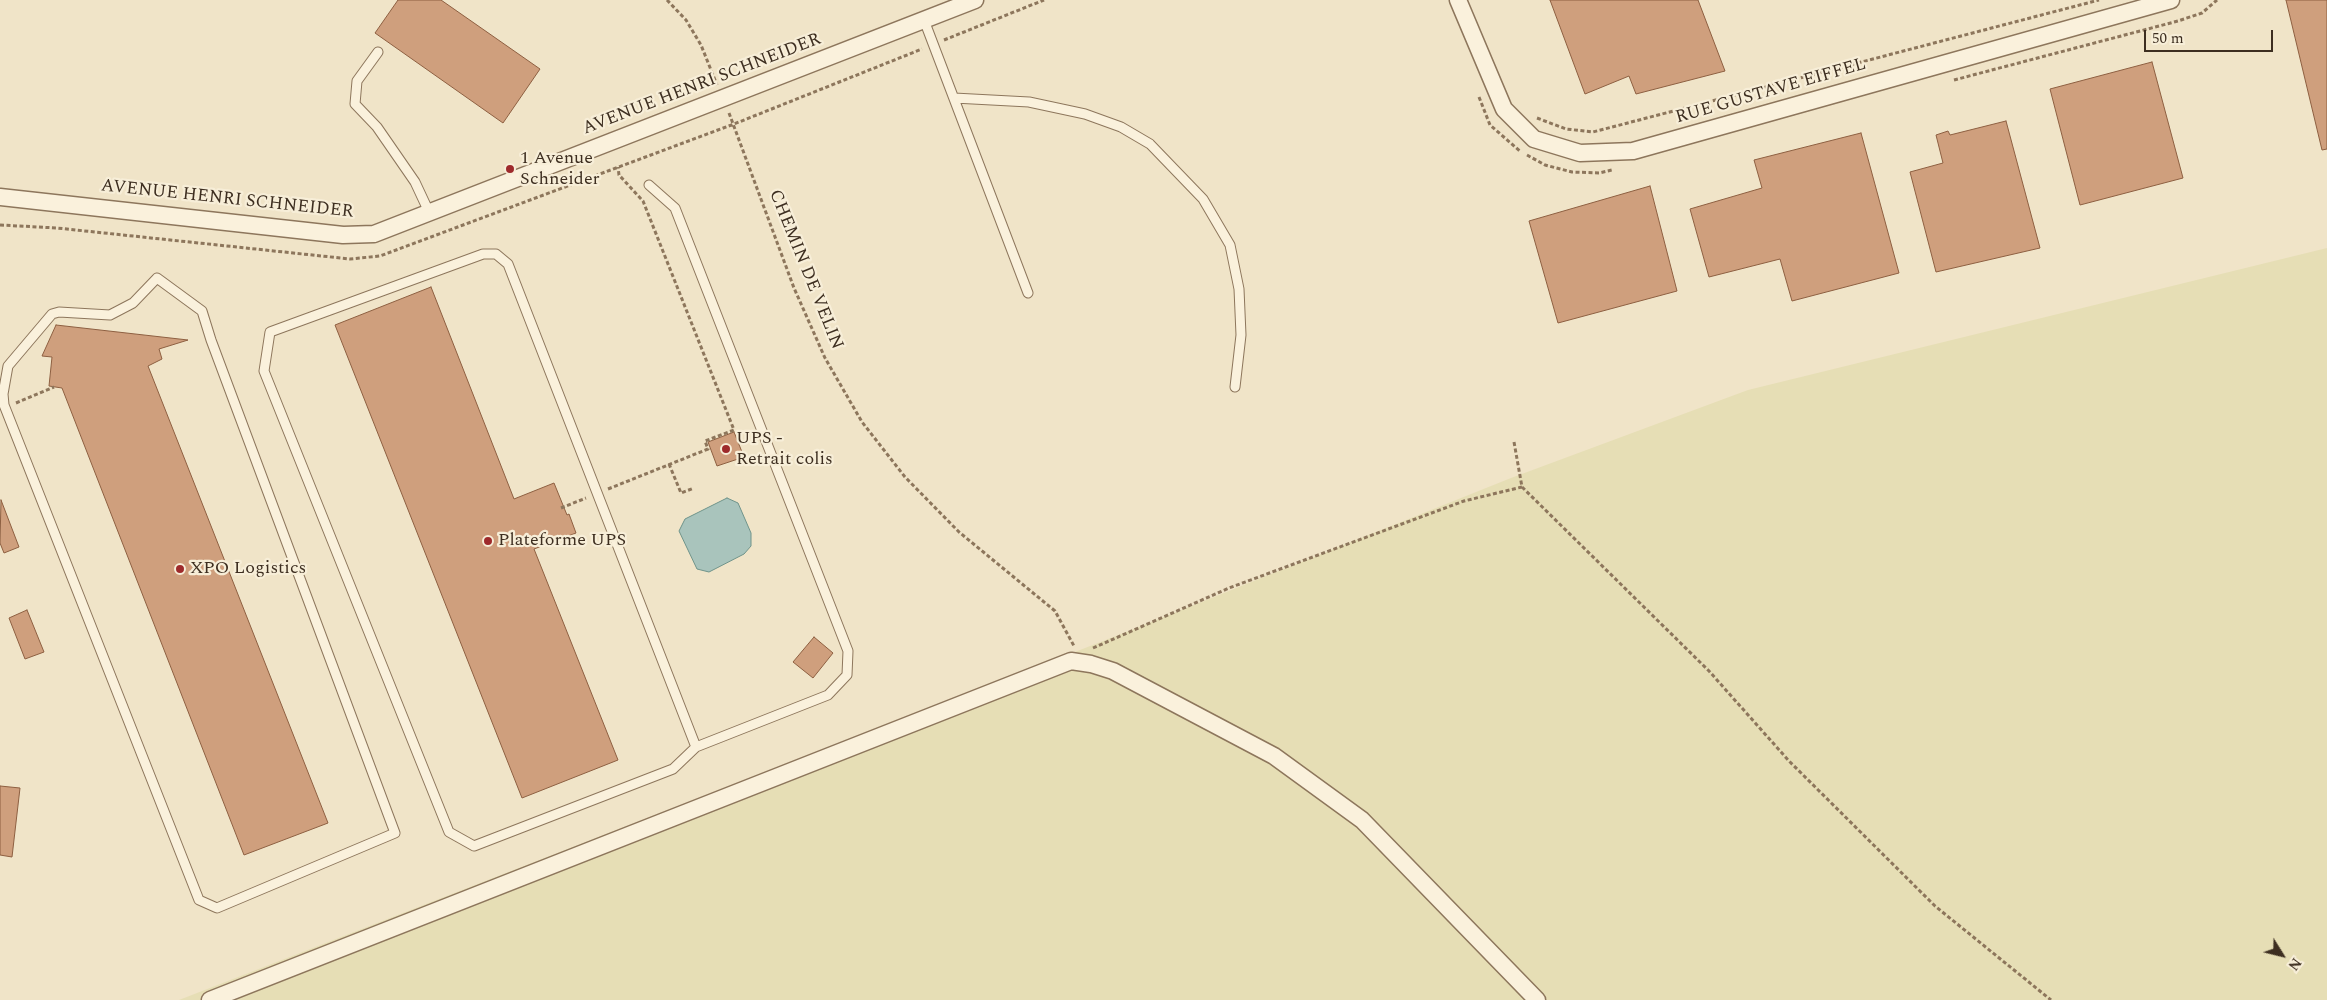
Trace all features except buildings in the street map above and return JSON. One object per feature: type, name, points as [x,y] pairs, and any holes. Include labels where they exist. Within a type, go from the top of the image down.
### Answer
[{"type":"street","name":"AVENUE HENRI SCHNEIDER","points":[[0,197],[343,235],[374,234],[719,92],[976,0]]},
{"type":"street","name":"RUE GUSTAVE EIFFEL","points":[[1458,0],[1504,109],[1534,139],[1580,153],[1633,151],[2171,0]]},
{"type":"street","points":[[210,1000],[1075,658],[1113,671],[1274,756],[1362,820],[1537,1000]]},
{"type":"lane","points":[[924,20],[1028,293]]},
{"type":"lane","points":[[378,52],[357,81],[355,104],[378,127],[416,182],[429,212]]},
{"type":"lane","points":[[954,98],[1029,102],[1085,114],[1122,127],[1150,144],[1203,199],[1230,245],[1239,289],[1241,335],[1235,387]]},
{"type":"lane","points":[[649,185],[675,208],[848,651],[847,675],[828,695],[696,747],[673,769],[474,846],[449,832],[264,370],[270,332],[483,254],[496,254],[508,264],[696,747]]},
{"type":"lane","points":[[157,278],[202,311],[210,340],[395,833],[217,908],[198,900],[4,405],[4,380],[8,366],[52,314],[59,312],[110,315],[133,304],[157,278]]},
{"type":"path","name":"CHEMIN DE VELIN","points":[[668,0],[686,20],[701,45],[719,92],[734,124],[794,288],[825,358],[862,422],[905,477],[959,532],[1055,611],[1075,658]]},
{"type":"path","points":[[734,124],[1044,0]]},
{"type":"path","points":[[1533,116],[1566,129],[1593,132],[2100,0]]},
{"type":"path","points":[[708,89],[719,92],[726,82]]},
{"type":"path","points":[[561,508],[708,449],[705,441],[734,430],[643,201],[619,175],[618,167]]},
{"type":"path","points":[[4,405],[12,405],[54,387]]},
{"type":"path","points":[[1514,442],[1522,487],[1709,671],[1789,761],[1935,906],[2051,1000]]},
{"type":"path","points":[[669,464],[681,493],[694,488]]},
{"type":"path","points":[[1075,658],[1230,588],[1464,501],[1522,487]]},
{"type":"shaded area","points":[[2327,248],[2327,1000],[179,1000],[1134,629],[1511,478],[1748,390]]},
{"type":"water","points":[[727,498],[738,503],[751,533],[751,546],[744,554],[709,572],[697,569],[679,531],[685,519]]},
{"type":"place","name":"1 Avenue Schneider","points":[[510,169]]},
{"type":"place","name":"UPS - Retrait colis","points":[[726,449]]},
{"type":"place","name":"Plateforme UPS","points":[[488,541]]},
{"type":"place","name":"XPO Logistics","points":[[180,569]]}]
